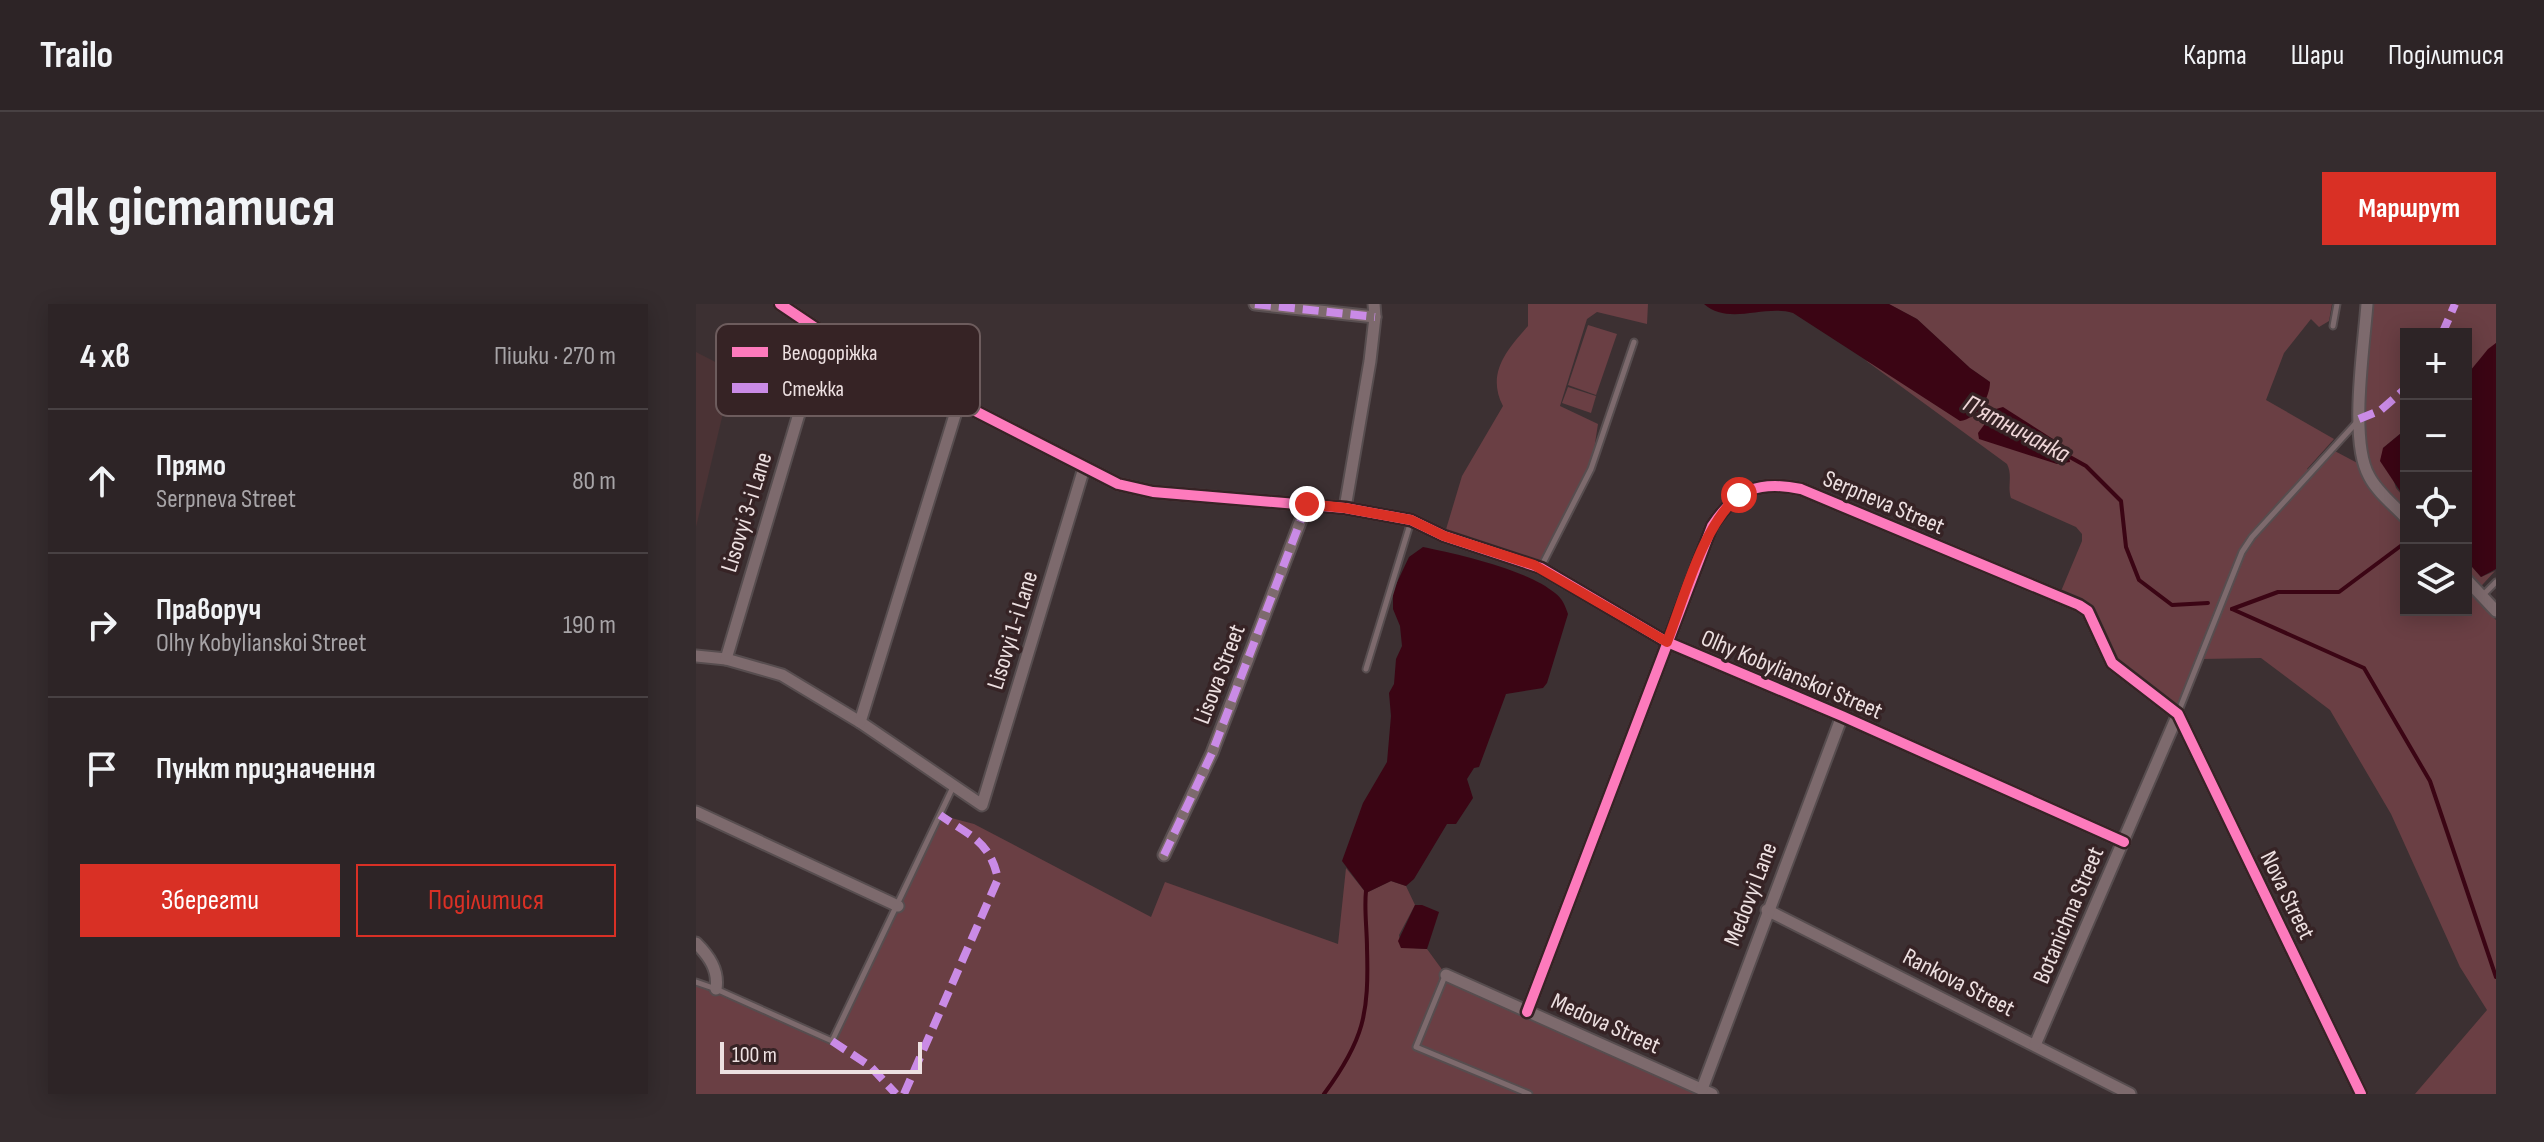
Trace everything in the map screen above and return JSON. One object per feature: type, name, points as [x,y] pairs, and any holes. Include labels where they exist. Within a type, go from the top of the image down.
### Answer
[{"type":"street","name":"Olhy Kobylianskoi Street","points":[[780,304],[810,324]]},
{"type":"street","points":[[1255,304],[1375,317]]},
{"type":"street","points":[[1345,508],[1375,317],[1374,304]]},
{"type":"street","points":[[2367,304],[2359,419],[2363,462],[2369,477],[2400,511]]},
{"type":"street","name":"Olhy Kobylianskoi Street","points":[[980,413],[1118,484],[1153,492],[1345,508],[1411,520],[1444,536],[1541,568],[1667,642],[2124,842]]},
{"type":"street","name":"Lisovyi 3-i Lane","points":[[726,659],[798,416]]},
{"type":"street","points":[[860,722],[955,416]]},
{"type":"street","name":"Lisovyi 1-i Lane","points":[[953,787],[982,805],[1084,468]]},
{"type":"street","name":"Serpneva Street","points":[[1527,1012],[1712,526],[1724,508],[1739,495],[1758,486],[1781,485],[1801,489],[2079,605],[2088,611],[2112,663],[2178,714]]},
{"type":"street","name":"Lisova Street","points":[[1164,855],[1212,753],[1307,504]]},
{"type":"street","points":[[2472,585],[2496,611]]},
{"type":"street","points":[[696,656],[726,659],[782,675],[860,722],[953,787]]},
{"type":"street","name":"Botanichna Street","points":[[2035,1045],[2178,714]]},
{"type":"street","name":"Nova Street","points":[[2178,714],[2361,1094]]},
{"type":"street","name":"Medovyi Lane","points":[[1707,1092],[1767,910],[1842,716]]},
{"type":"street","points":[[696,812],[898,906]]},
{"type":"street","name":"Rankova Street","points":[[1767,910],[2130,1094]]},
{"type":"street","points":[[696,943],[709,955],[718,979],[716,989]]},
{"type":"street","name":"Medova Street","points":[[1446,975],[1707,1092]]},
{"type":"lane","points":[[2333,326],[2337,304]]},
{"type":"lane","points":[[1541,568],[1591,469],[1634,342]]},
{"type":"lane","points":[[2178,714],[2237,566],[2252,537],[2359,419]]},
{"type":"lane","points":[[1366,669],[1411,520]]},
{"type":"lane","points":[[2482,596],[2496,582]]},
{"type":"lane","points":[[696,982],[832,1041],[953,787]]},
{"type":"lane","name":"Medova Street","points":[[1446,975],[1416,1047],[1529,1094]]},
{"type":"shaded area","points":[[1528,304],[1648,304],[1647,324],[1597,312],[1587,319],[1560,406],[1598,424],[1591,469],[1541,568],[1444,536],[1462,476],[1503,406],[1498,394],[1498,373],[1506,353],[1528,326]]},
{"type":"shaded area","points":[[1889,304],[2332,304],[2329,321],[2319,327],[2311,319],[2284,353],[2266,400],[2334,439],[2307,469],[2311,472],[2331,449],[2363,466],[2370,304],[2496,304],[2496,343],[2472,369],[2472,328],[2400,328],[2400,434],[2383,448],[2400,493],[2400,616],[2472,616],[2472,567],[2481,577],[2495,571],[2473,595],[2496,620],[2496,1094],[2415,1094],[2487,1010],[2460,967],[2391,814],[2330,710],[2261,658],[2200,659],[2178,714],[2112,663],[2088,611],[2059,596],[2082,541],[2082,534],[2076,527],[2011,498],[2007,464],[1865,360],[1879,367],[1990,382],[1970,368],[1917,319]]},
{"type":"shaded area","points":[[1588,325],[1617,334],[1596,395],[1568,385]]},
{"type":"shaded area","points":[[696,352],[716,362],[716,416],[722,416],[696,527]]},
{"type":"shaded area","points":[[1568,387],[1596,396],[1591,413],[1562,403]]},
{"type":"shaded area","points":[[940,815],[974,824],[1151,917],[1165,882],[1338,944],[1346,868],[1366,893],[1391,881],[1406,886],[1415,905],[1399,935],[1401,947],[1427,949],[1446,975],[1712,1094],[696,1094],[696,984],[832,1040]]},
{"type":"water","points":[[1704,304],[1889,304],[1917,319],[1970,368],[1990,382],[1988,395],[1977,412],[1960,421],[1793,313],[1724,313]]},
{"type":"water","points":[[2496,343],[2496,569],[2481,577],[2472,567],[2472,369]]},
{"type":"water","points":[[2003,407],[2067,448],[2070,462],[2057,464],[1979,439],[1978,433],[1996,409]]},
{"type":"water","points":[[2400,434],[2400,491],[2380,461],[2383,448]]},
{"type":"water","points":[[1423,547],[1492,564],[1528,577],[1557,595],[1568,614],[1547,683],[1543,688],[1506,694],[1479,767],[1474,768],[1467,779],[1473,798],[1456,824],[1447,824],[1414,879],[1406,886],[1391,881],[1366,893],[1342,861],[1363,803],[1387,762],[1391,716],[1389,693],[1394,684],[1396,659],[1402,646],[1400,626],[1393,609],[1393,591],[1409,557]]},
{"type":"water","points":[[1415,905],[1439,912],[1427,949],[1401,948],[1398,941]]},
{"type":"waterway","name":"П'ятничанка","points":[[1976,409],[1994,415]]},
{"type":"waterway","name":"П'ятничанка","points":[[2068,456],[2086,466],[2121,501],[2126,547],[2139,580],[2172,605],[2208,603]]},
{"type":"waterway","points":[[2232,609],[2278,592],[2339,592],[2403,544]]},
{"type":"waterway","name":"П'ятничанка","points":[[2232,609],[2364,668],[2430,781],[2496,977]]},
{"type":"waterway","points":[[1324,1094],[1348,1058],[1365,1009],[1366,891]]},
{"type":"marked path","points":[[1255,304],[1375,317]]},
{"type":"marked path","points":[[2445,328],[2455,304]]},
{"type":"marked path","points":[[2359,419],[2381,410],[2400,393]]},
{"type":"marked path","points":[[1164,855],[1212,753],[1307,504]]},
{"type":"marked path","points":[[904,1094],[998,879],[984,848],[940,815]]},
{"type":"marked path","points":[[832,1041],[870,1066],[896,1094]]},
{"type":"cycle path","points":[[780,304],[810,324]]},
{"type":"cycle path","points":[[980,413],[1118,484],[1153,492],[1345,508],[1411,520],[1444,536],[1541,568],[1667,642],[2124,842]]},
{"type":"cycle path","points":[[1527,1012],[1712,526],[1739,496],[1760,487],[1786,487],[1801,489],[2088,611],[2112,663],[2178,714],[2361,1094]]},
{"type":"route","points":[[1307,504],[1411,520],[1444,536],[1534,565],[1667,642],[1712,526],[1724,508],[1739,495]]}]
